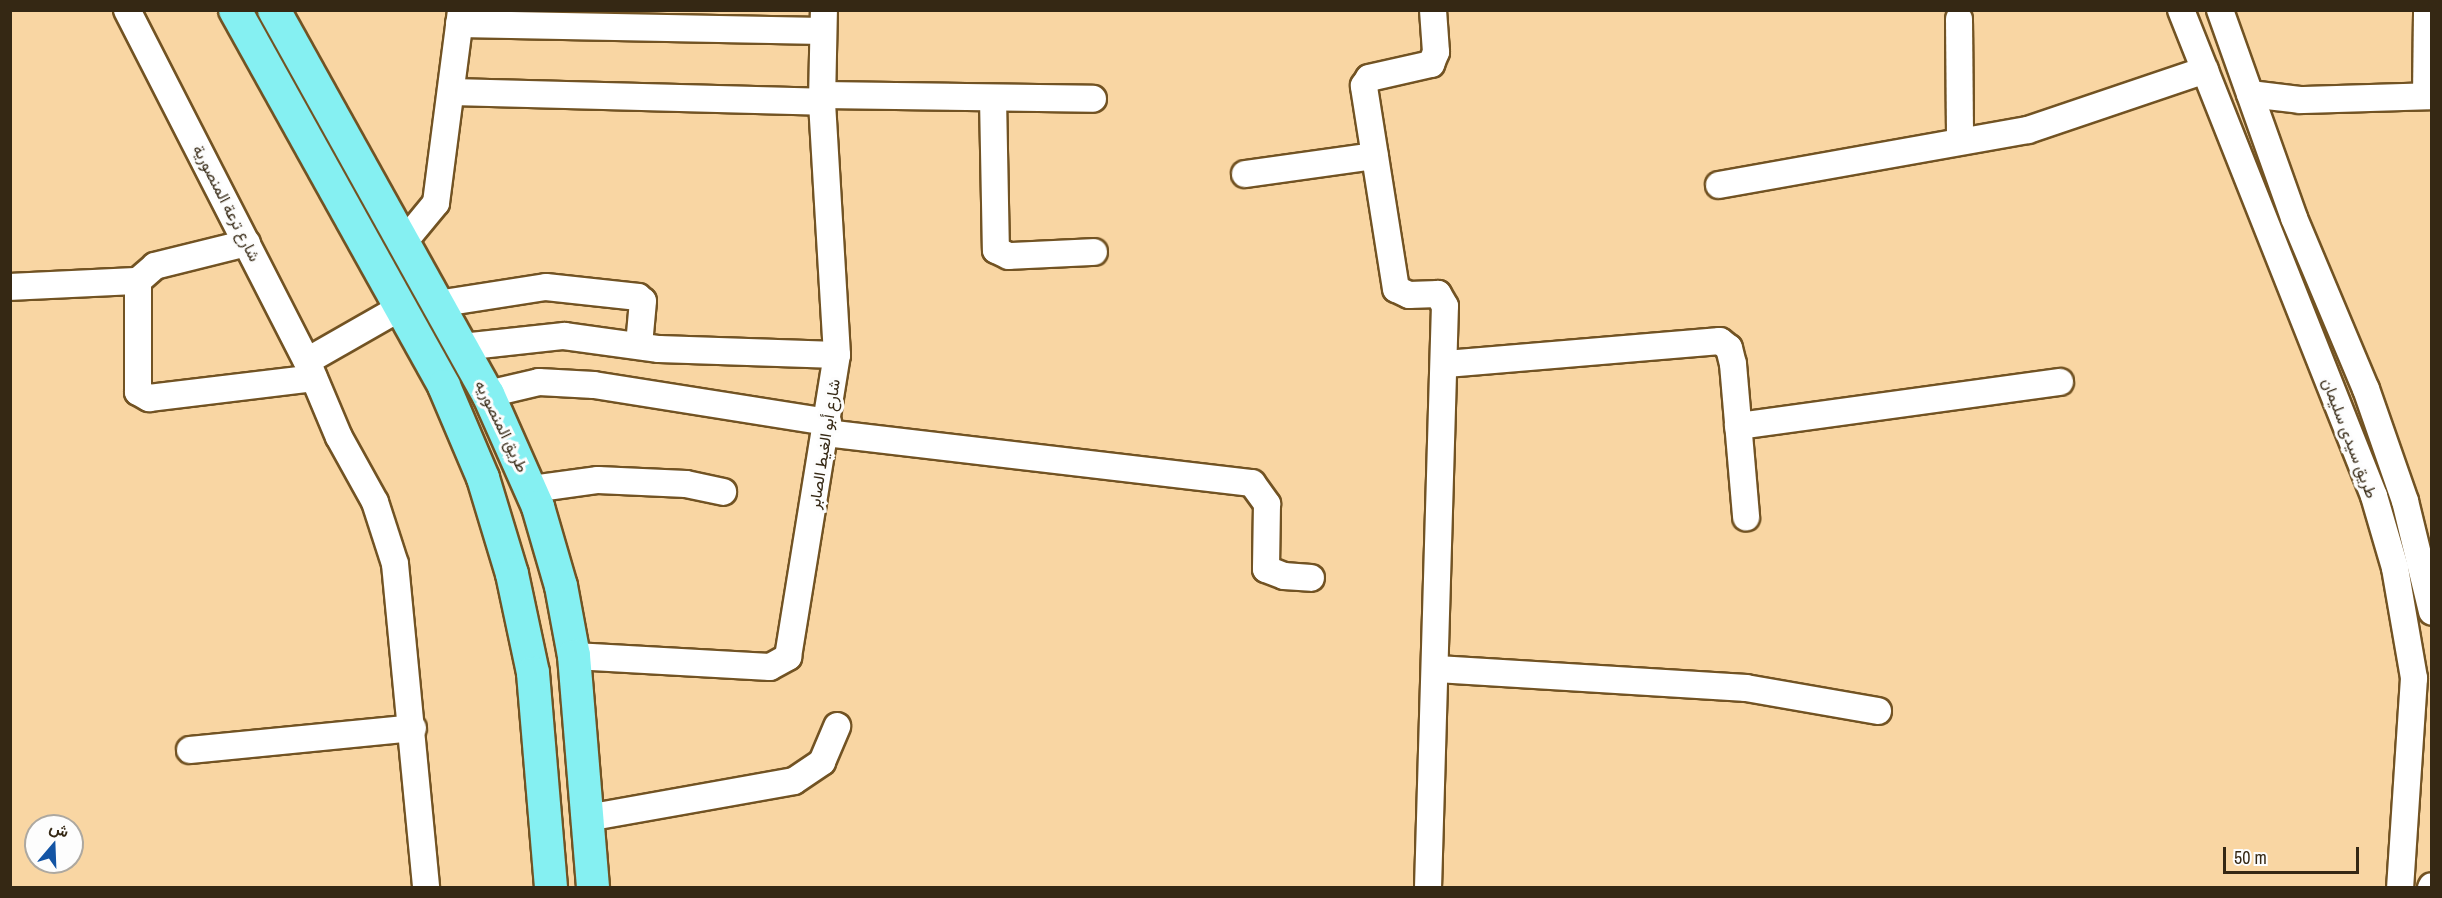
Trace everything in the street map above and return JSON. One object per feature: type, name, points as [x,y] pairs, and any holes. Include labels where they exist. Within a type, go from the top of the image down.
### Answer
[{"type":"main road","points":[[235,10],[393,312],[444,386],[499,526],[524,623],[541,742],[551,888]]},
{"type":"main road","name":"طريق المنصوريه","points":[[273,10],[488,394],[532,489],[561,586],[574,656],[593,888]]},
{"type":"main road","points":[[541,742],[581,739]]},
{"type":"street","name":"شارع ترعة المنصورية","points":[[127,10],[247,243],[375,502],[394,564],[413,729],[426,888]]},
{"type":"street","points":[[1428,888],[1446,364],[1444,299],[1438,294],[1409,295],[1396,289],[1365,81],[1431,64],[1436,52],[1433,10]]},
{"type":"street","name":"طريق سيدى سليمان","points":[[2181,10],[2374,496],[2395,568],[2414,678],[2400,888]]},
{"type":"street","name":"طريق سيدى سليمان","points":[[2220,10],[2294,218],[2370,400],[2405,501],[2432,612]]},
{"type":"street","points":[[2250,94],[2300,100],[2429,96],[2427,10]]},
{"type":"street","points":[[403,243],[436,203],[460,17],[823,21]]},
{"type":"street","points":[[1959,20],[1960,140]]},
{"type":"street","name":"شارع أبو الغيط الصابر","points":[[574,656],[770,668],[784,663],[790,650],[837,355],[822,99],[823,21]]},
{"type":"street","points":[[1719,185],[1960,140],[2028,130],[2205,70]]},
{"type":"street","points":[[452,92],[822,99],[1093,99]]},
{"type":"street","points":[[993,98],[996,250],[1009,256],[1094,252]]},
{"type":"street","points":[[1245,174],[1375,156]]},
{"type":"street","points":[[10,286],[138,281],[155,266],[247,243]]},
{"type":"street","points":[[138,281],[136,379],[143,396],[311,370],[342,341],[393,312]]},
{"type":"street","points":[[437,304],[546,287],[638,297],[643,301],[639,345]]},
{"type":"street","points":[[462,347],[564,336],[639,345],[837,355]]},
{"type":"street","points":[[1446,364],[1720,341],[1729,348],[1733,364],[1746,517]]},
{"type":"street","points":[[488,394],[539,382],[594,384],[827,427],[1252,483],[1267,504],[1266,569],[1284,576],[1311,578]]},
{"type":"street","points":[[1738,426],[2060,382]]},
{"type":"street","points":[[532,489],[598,480],[686,484],[723,492]]},
{"type":"street","points":[[1437,669],[1746,688],[1878,711]]},
{"type":"street","points":[[587,818],[794,781],[822,762],[837,726]]},
{"type":"street","points":[[190,750],[413,729]]}]
